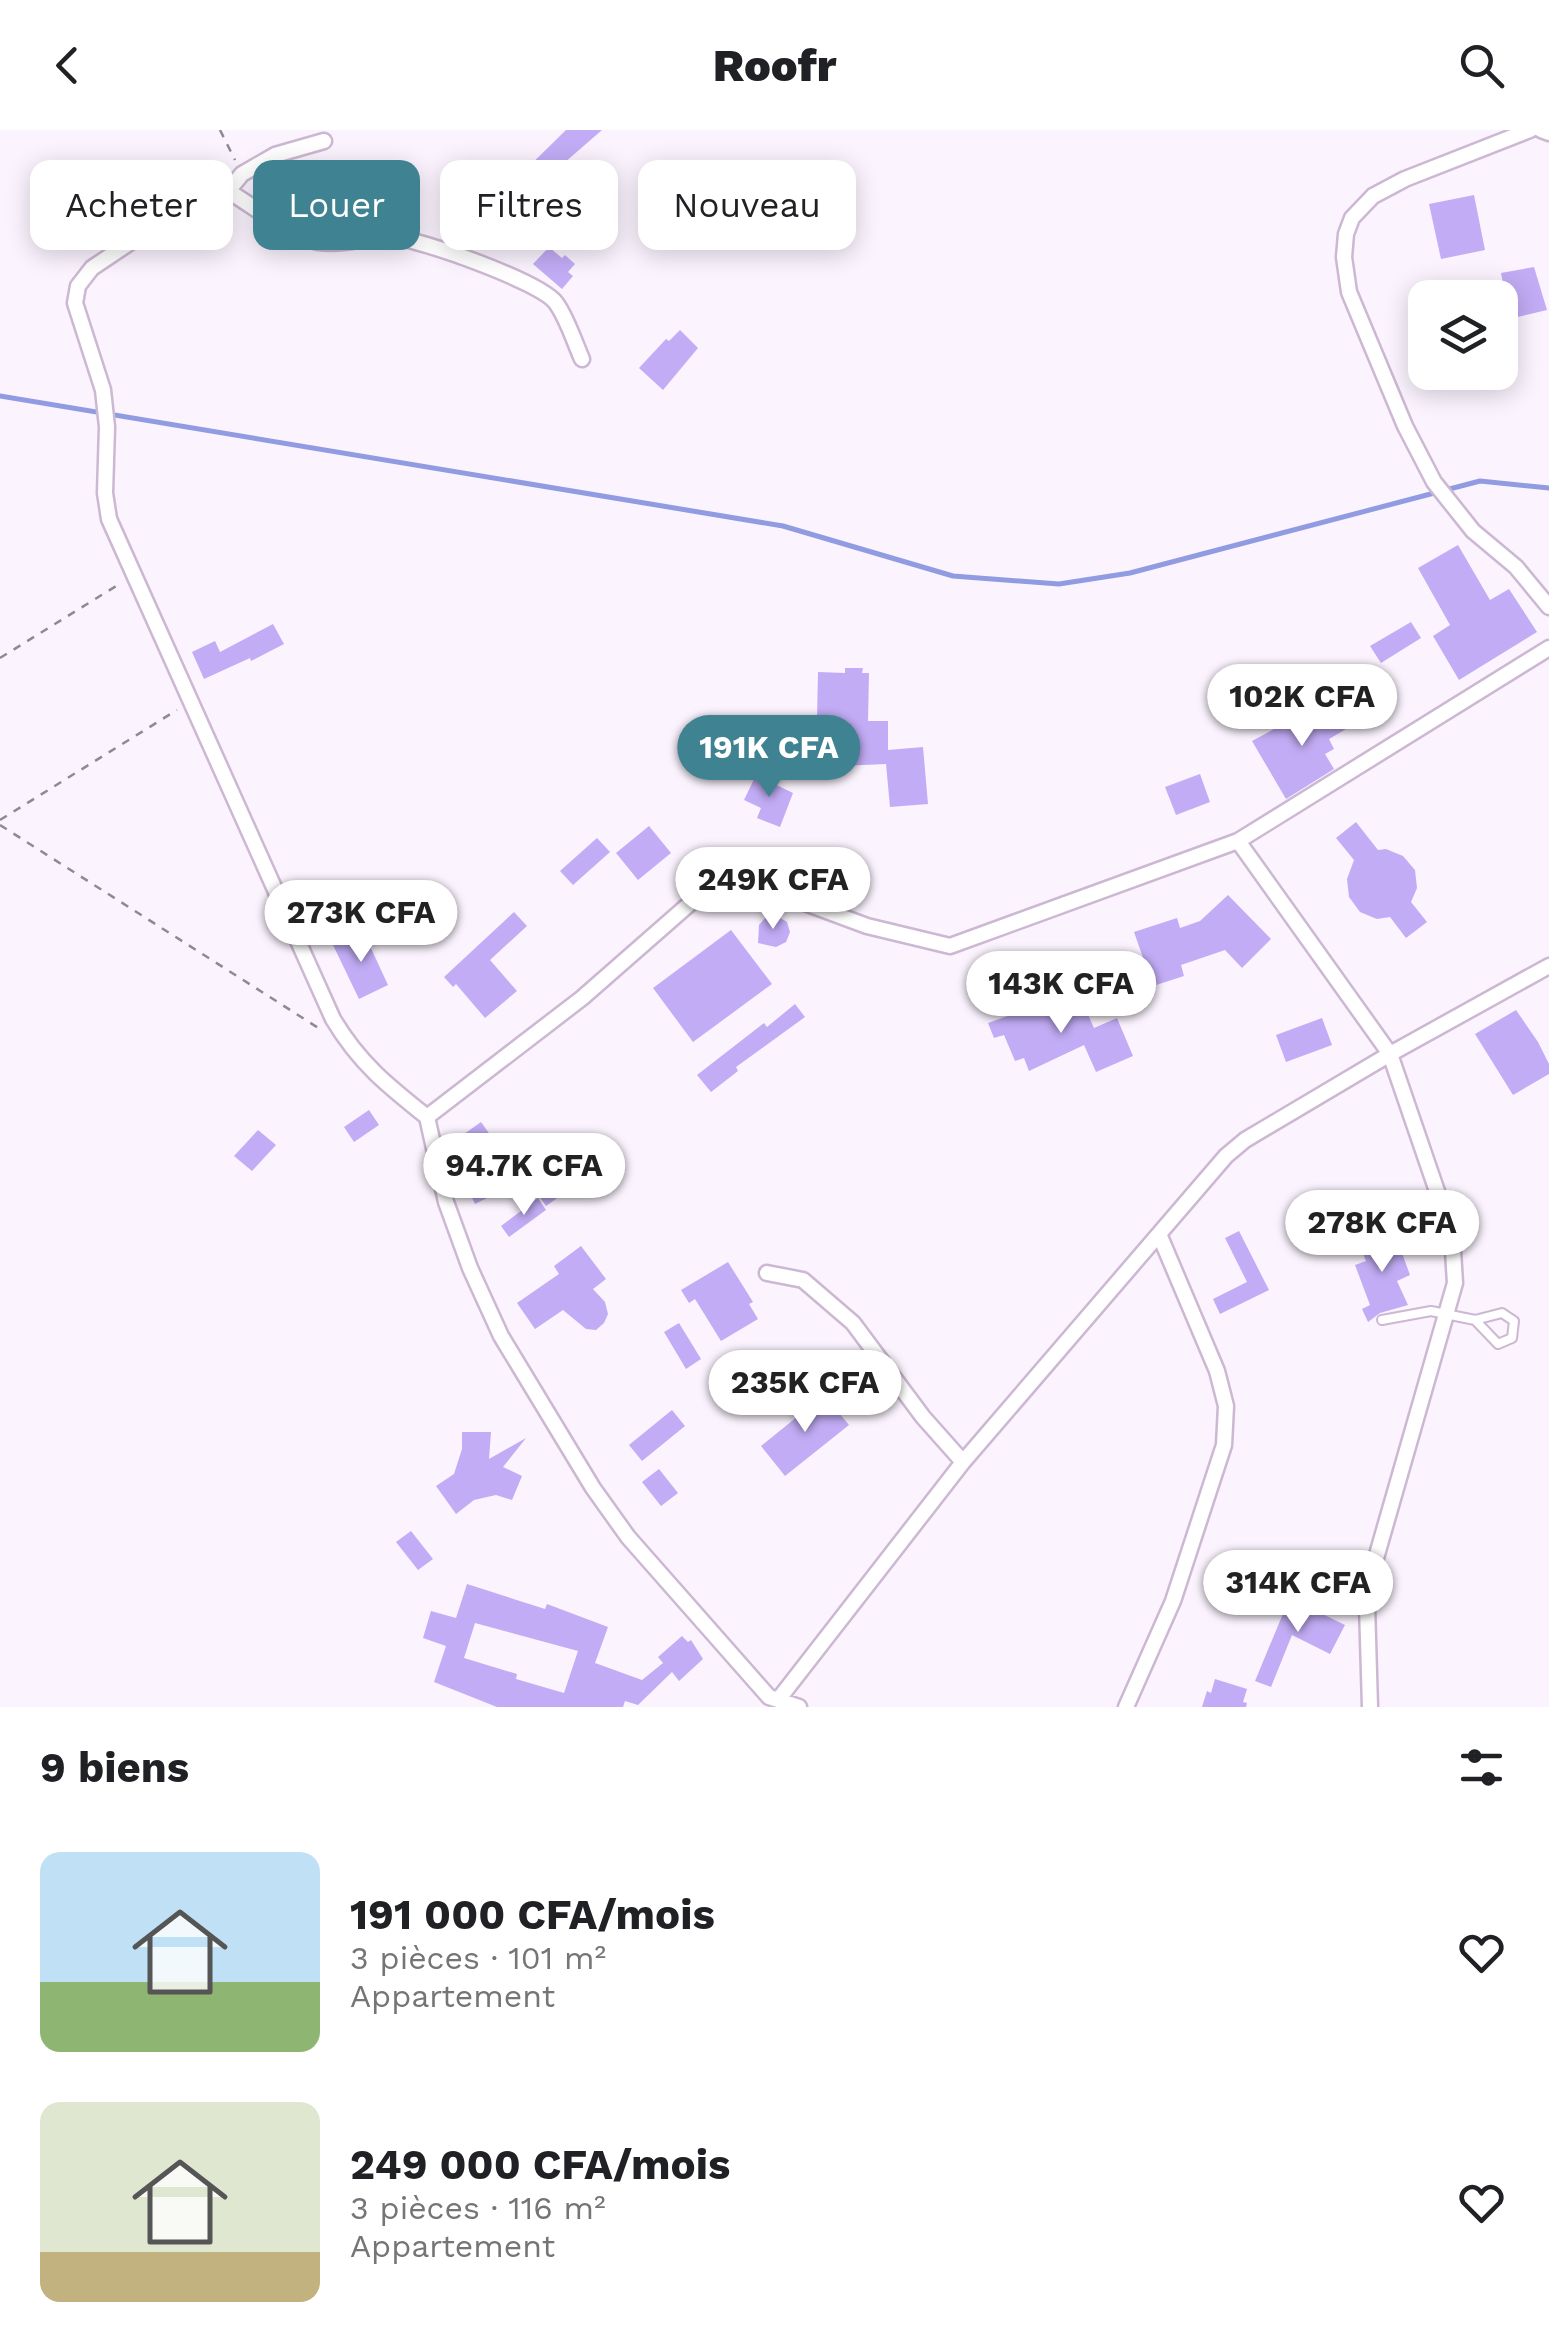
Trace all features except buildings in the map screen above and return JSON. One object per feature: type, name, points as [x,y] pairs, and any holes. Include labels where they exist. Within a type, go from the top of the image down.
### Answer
[{"type":"street","points":[[1530,130],[1373,196],[1352,218],[1344,257],[1349,292],[1405,426],[1434,482],[1473,531],[1516,567],[1549,607]]},
{"type":"street","points":[[1541,130],[1549,134]]},
{"type":"street","points":[[233,185],[242,174],[275,155],[324,141]]},
{"type":"street","points":[[233,194],[308,239],[337,242],[391,237],[412,241],[542,292],[555,301],[582,359]]},
{"type":"street","points":[[119,250],[92,268],[75,294],[103,390],[108,426],[105,493],[109,519],[334,1019],[351,1049],[372,1072],[428,1118],[446,1202],[470,1268],[501,1336],[593,1488],[628,1537],[771,1701],[799,1707]]},
{"type":"street","points":[[428,1118],[582,998],[703,892],[736,886],[762,887],[867,926],[950,946],[1238,841],[1549,648]]},
{"type":"street","points":[[1238,841],[1390,1054],[1452,1235],[1455,1284],[1370,1579],[1370,1707]]},
{"type":"street","points":[[771,1701],[962,1462],[1226,1156],[1245,1140],[1390,1054],[1549,966]]},
{"type":"street","points":[[1126,1707],[1173,1601],[1224,1445],[1226,1406],[1217,1371],[1159,1234]]},
{"type":"street","points":[[767,1273],[803,1280],[852,1323],[962,1462]]},
{"type":"lane","points":[[1382,1320],[1432,1311],[1476,1320],[1502,1313],[1514,1321],[1512,1338],[1498,1344],[1476,1320]]},
{"type":"path","points":[[220,130],[242,174]]},
{"type":"path","points":[[0,658],[135,574]]},
{"type":"path","points":[[193,700],[0,822],[351,1049]]},
{"type":"waterway","points":[[0,396],[783,526],[953,576],[1059,584],[1130,573],[1480,481],[1549,488]]}]
